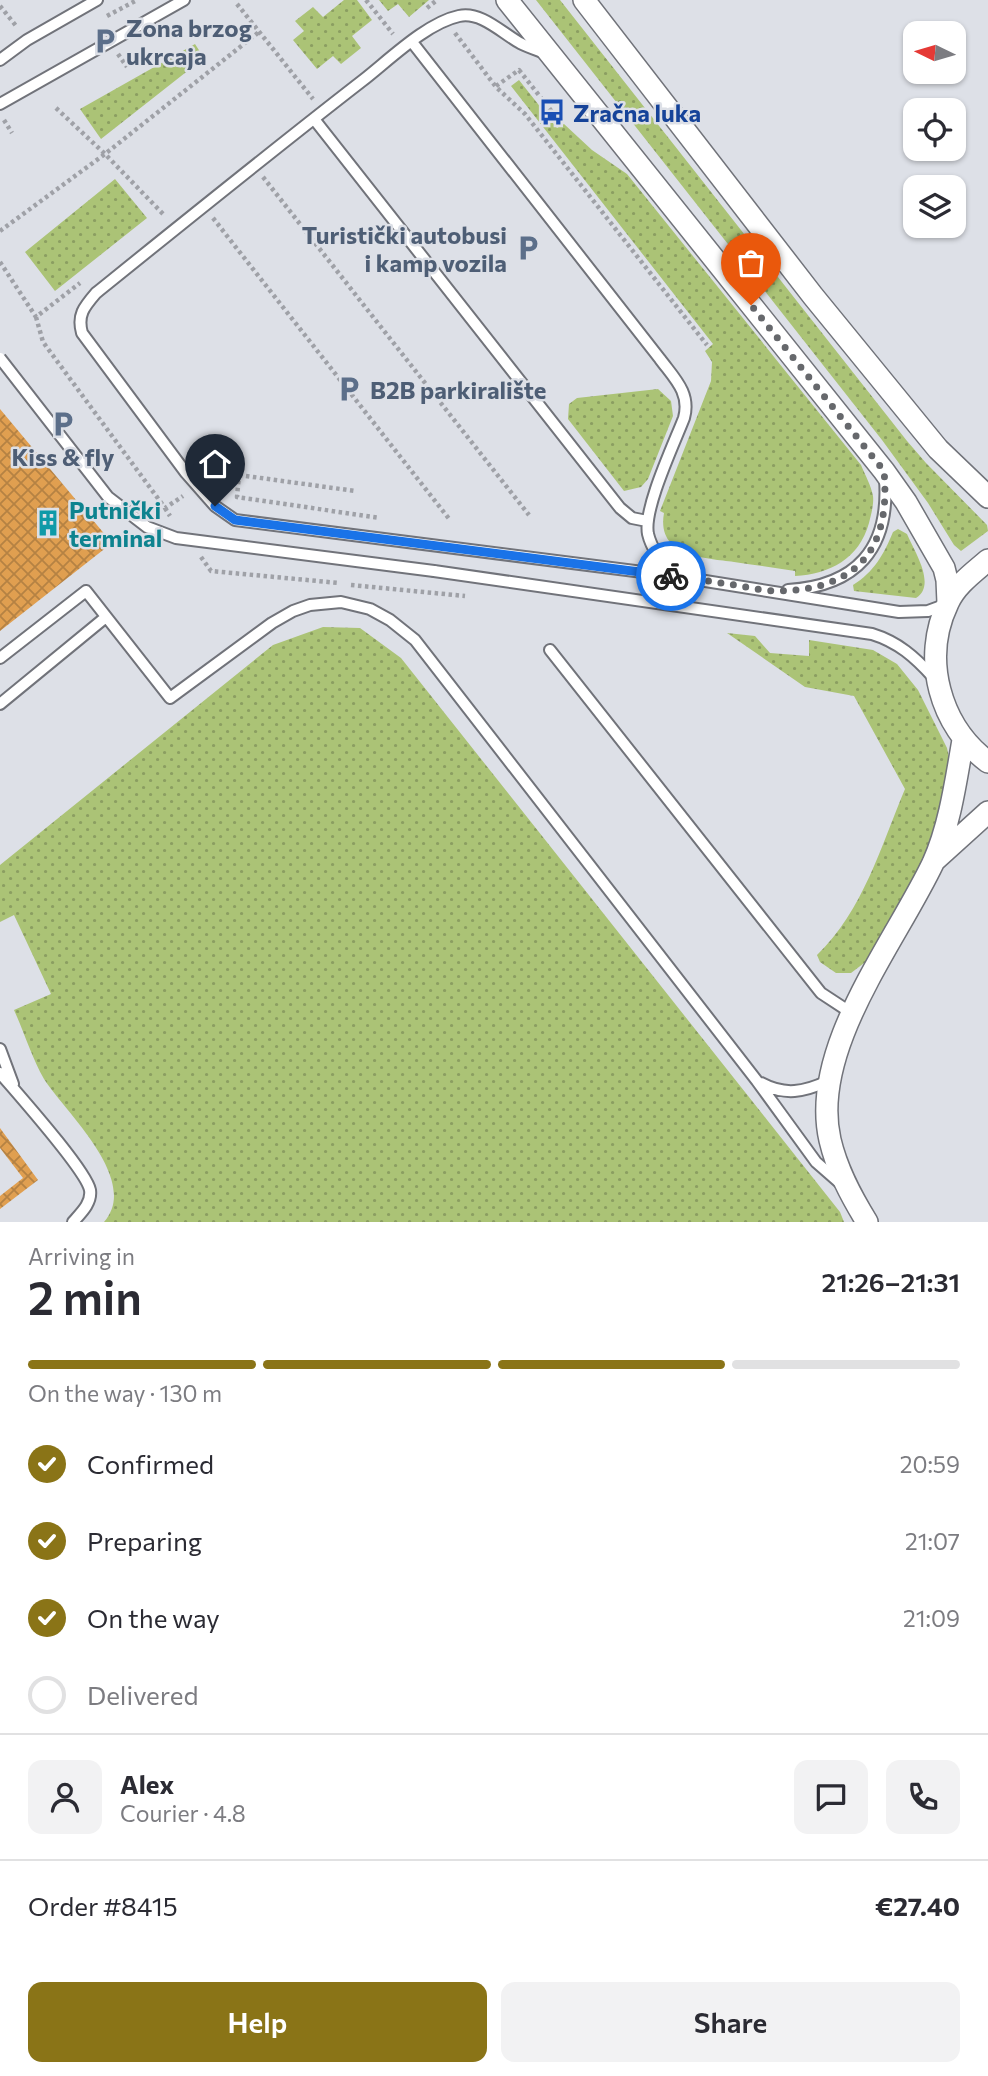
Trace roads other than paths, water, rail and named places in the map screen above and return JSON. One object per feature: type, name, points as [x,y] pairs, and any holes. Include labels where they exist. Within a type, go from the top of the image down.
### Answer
[{"type":"street","points":[[507,0],[906,502],[944,568],[947,580],[948,603],[937,640],[935,679],[942,700],[963,740],[988,762]]},
{"type":"street","points":[[584,0],[822,306],[939,449],[988,497]]},
{"type":"street","points":[[948,603],[965,580],[988,561]]},
{"type":"street","points":[[867,1222],[848,1190],[830,1140],[828,1081],[833,1058],[853,1014],[933,861],[950,810],[963,740]]},
{"type":"street","points":[[933,861],[988,812]]},
{"type":"lane","points":[[0,60],[27,40],[97,0]]},
{"type":"lane","points":[[0,104],[184,0]]},
{"type":"lane","points":[[551,56],[523,44],[474,16],[461,15],[445,21],[412,42],[96,293],[82,309],[79,322],[82,333],[187,472],[225,515],[235,520],[674,576],[899,612],[928,611],[948,603]]},
{"type":"lane","points":[[412,42],[685,394],[687,409],[653,500],[648,521],[648,533],[653,548],[674,576]]},
{"type":"lane","points":[[314,119],[620,508],[632,518],[648,521]]},
{"type":"lane","points":[[0,358],[108,496],[147,527],[176,538],[434,571],[872,634],[885,638],[913,654],[935,679]]},
{"type":"lane","points":[[775,591],[813,588],[826,584],[849,574],[861,564],[874,544],[882,523],[886,488],[884,471]]},
{"type":"lane","points":[[0,658],[86,591],[170,698],[272,623],[293,611],[310,605],[341,602],[370,609],[390,620],[415,640],[757,1081],[816,1162],[848,1190]]},
{"type":"lane","points":[[0,704],[106,617]]},
{"type":"lane","points":[[550,650],[821,993],[853,1014]]},
{"type":"lane","points":[[0,1049],[17,1093]]},
{"type":"lane","points":[[0,1073],[78,1167],[90,1190],[86,1208],[73,1222]]},
{"type":"lane","points":[[757,1081],[773,1090],[787,1093],[828,1081]]},
{"type":"place","name":"Zona brzog ukrcaja","points":[[105,41]]},
{"type":"place","name":"Zračna luka","points":[[552,112]]},
{"type":"place","name":"Turistički autobusi i kamp vozila","points":[[528,248]]},
{"type":"place","name":"B2B parkiralište","points":[[349,389]]},
{"type":"place","name":"Kiss & fly","points":[[63,424]]},
{"type":"place","name":"Putnički terminal","points":[[48,523]]}]
